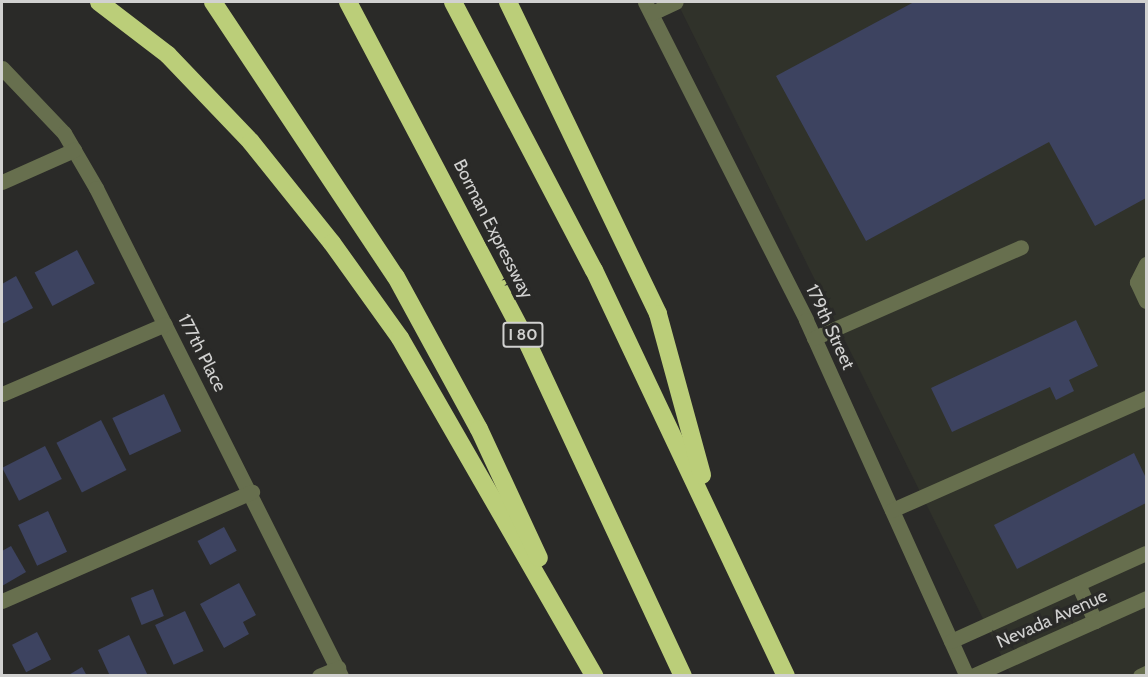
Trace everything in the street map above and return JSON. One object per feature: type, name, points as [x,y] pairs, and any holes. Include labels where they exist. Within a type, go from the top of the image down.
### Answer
[{"type":"highway","points":[[99,2],[168,55],[251,142],[332,243],[400,338],[591,669]]},
{"type":"highway","points":[[213,2],[396,277],[479,429],[591,669]]},
{"type":"highway","name":"Borman Expressway","points":[[348,2],[529,346],[683,675]]},
{"type":"highway","points":[[453,2],[594,270],[786,675]]},
{"type":"highway","points":[[508,2],[658,314],[713,517]]},
{"type":"street","points":[[649,7],[676,2]]},
{"type":"street","name":"179th Street","points":[[649,7],[814,338],[967,675]]},
{"type":"street","name":"177th Place","points":[[2,68],[47,111],[74,150],[252,492],[340,671]]},
{"type":"street","points":[[2,182],[74,150]]},
{"type":"street","points":[[814,338],[1021,248]]},
{"type":"street","points":[[1146,264],[1137,282],[1146,301]]},
{"type":"street","points":[[2,394],[165,324]]},
{"type":"street","points":[[892,510],[1146,398]]},
{"type":"street","points":[[2,601],[252,492]]},
{"type":"street","points":[[951,641],[1146,554]]},
{"type":"street","points":[[1078,584],[1095,621]]},
{"type":"street","name":"Nevada Avenue","points":[[972,675],[1146,598]]},
{"type":"street","points":[[319,675],[340,671]]},
{"type":"street","points":[[1140,675],[1146,673]]},
{"type":"shaded area","points":[[677,2],[1146,2],[1146,675],[1011,675]]},
{"type":"building","points":[[914,2],[1146,2],[1146,198],[1095,226],[1049,142],[866,241],[776,76]]},
{"type":"building","points":[[77,250],[95,284],[52,306],[35,273]]},
{"type":"building","points":[[16,276],[33,308],[2,324],[2,284]]},
{"type":"building","points":[[1076,320],[1098,366],[1069,380],[1074,391],[1056,400],[1050,387],[952,432],[931,388]]},
{"type":"building","points":[[164,394],[181,431],[130,455],[112,418]]},
{"type":"building","points":[[101,420],[126,470],[82,493],[56,443]]},
{"type":"building","points":[[45,446],[62,479],[19,501],[2,468]]},
{"type":"building","points":[[1134,453],[1146,478],[1146,503],[1017,569],[994,525]]},
{"type":"building","points":[[48,511],[67,552],[37,566],[18,525]]},
{"type":"building","points":[[224,527],[237,551],[210,565],[198,541]]},
{"type":"building","points":[[11,546],[26,572],[2,586],[2,551]]},
{"type":"building","points":[[239,583],[256,615],[243,622],[249,634],[224,648],[200,604]]},
{"type":"building","points":[[153,589],[164,616],[142,625],[131,598]]},
{"type":"building","points":[[185,611],[204,651],[174,665],[155,625]]},
{"type":"building","points":[[37,632],[51,660],[26,672],[12,645]]},
{"type":"building","points":[[129,635],[148,676],[110,676],[98,650]]},
{"type":"building","points":[[82,667],[87,676],[67,676]]}]
